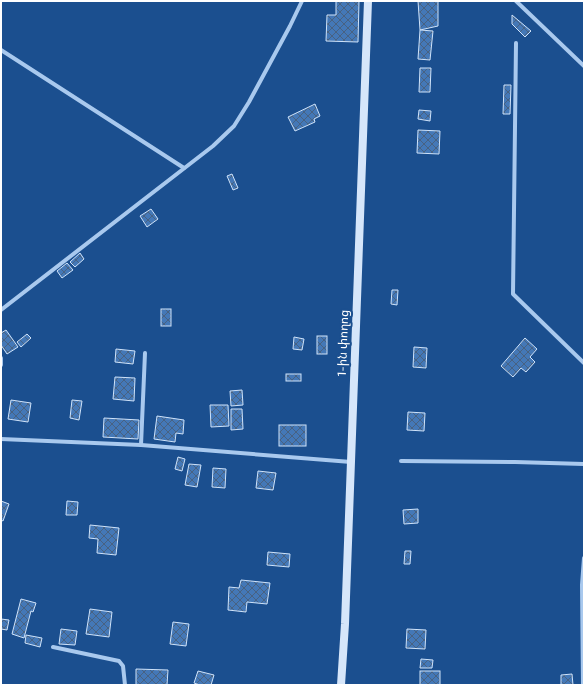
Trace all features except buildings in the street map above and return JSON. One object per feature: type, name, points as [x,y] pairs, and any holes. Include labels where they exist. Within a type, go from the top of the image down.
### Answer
[{"type":"main road","name":"1-ին փողոց","points":[[341,685],[345,624],[368,1]]},
{"type":"street","points":[[1,310],[213,146],[234,126],[249,102],[302,1]]},
{"type":"street","points":[[516,1],[584,66]]},
{"type":"street","points":[[516,43],[513,294],[584,363]]},
{"type":"street","points":[[1,50],[184,168]]},
{"type":"street","points":[[141,445],[145,353]]},
{"type":"street","points":[[1,358],[1,364]]},
{"type":"street","points":[[1,439],[141,445],[351,462]]},
{"type":"street","points":[[401,461],[584,464]]},
{"type":"street","points":[[583,685],[582,585],[584,558]]},
{"type":"street","points":[[53,647],[119,661],[123,666],[125,685]]}]
